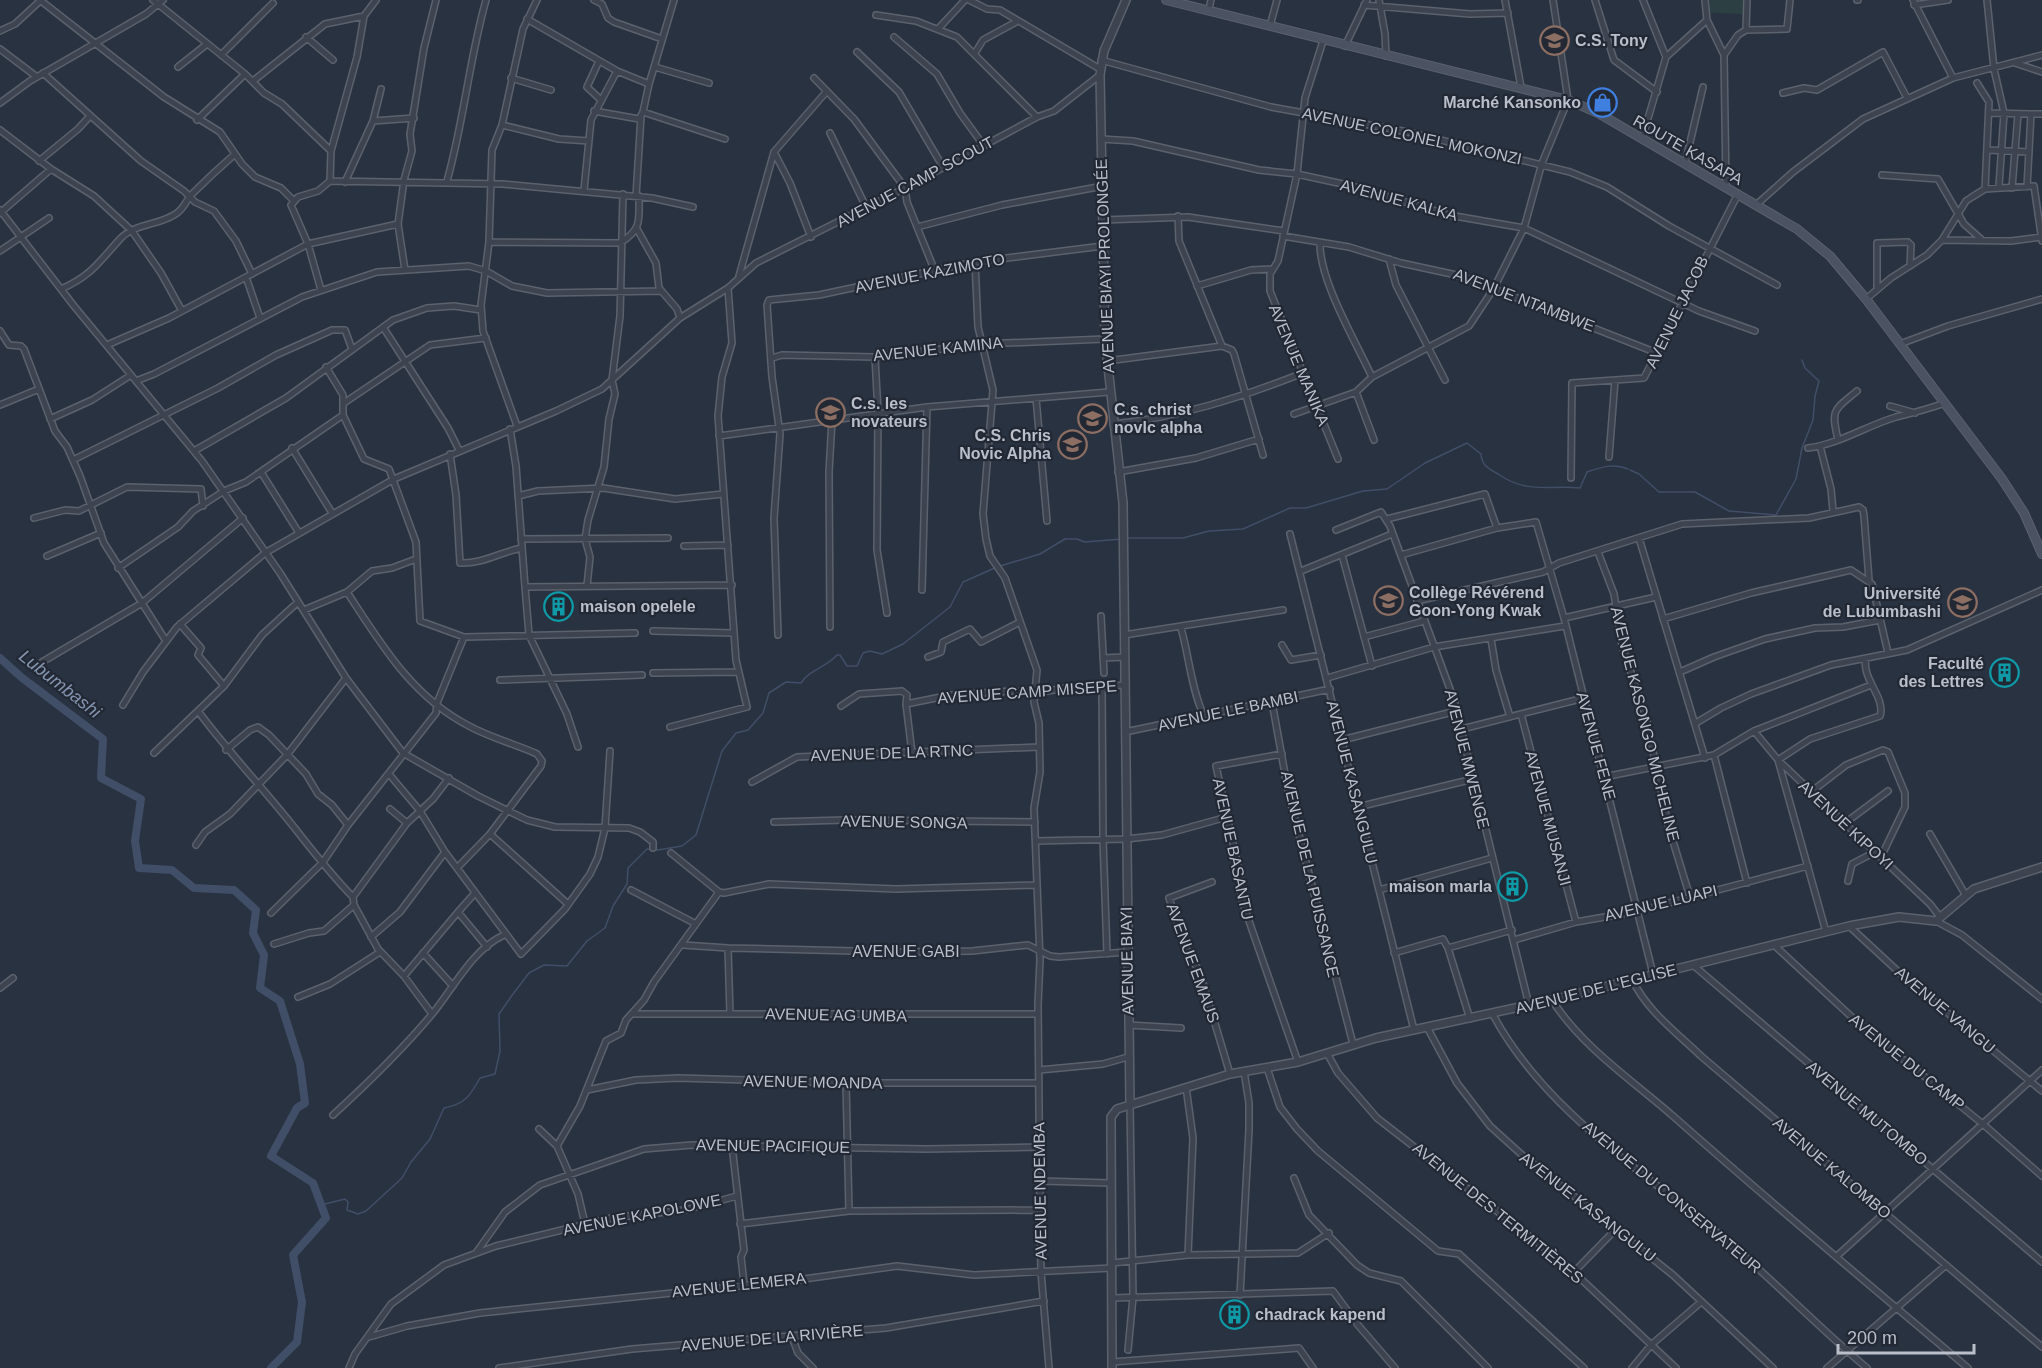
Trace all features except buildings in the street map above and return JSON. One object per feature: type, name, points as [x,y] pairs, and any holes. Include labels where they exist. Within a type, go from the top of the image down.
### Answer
[{"type":"main road","name":"ROUTE KASAPA","points":[[1166,0],[1209,9],[1323,41],[1568,100],[1598,113],[1726,186],[1817,244],[1866,299],[2013,496],[2024,513],[2042,554]]},
{"type":"street","points":[[0,31],[15,24],[41,0],[197,120],[220,132],[255,177],[281,188],[294,201]]},
{"type":"street","points":[[330,181],[331,151],[357,57],[364,16],[376,0]]},
{"type":"street","points":[[405,270],[398,225],[404,180],[412,151],[410,134],[424,48],[436,0]]},
{"type":"street","points":[[447,181],[459,131],[466,83],[486,0]]},
{"type":"street","points":[[517,426],[486,338],[481,310],[489,242],[492,150],[502,125],[526,19],[537,0]]},
{"type":"street","points":[[594,0],[602,4],[608,18],[614,22],[662,39]]},
{"type":"street","points":[[674,0],[642,114],[637,229],[656,263],[656,279],[661,291],[672,303],[680,318]]},
{"type":"street","points":[[938,29],[967,0],[987,9],[1000,10],[1100,72]]},
{"type":"street","name":"AVENUE BIAYI PROLONGÉE","points":[[1123,540],[1123,503],[1109,392],[1105,339],[1100,72],[1101,60],[1126,0]]},
{"type":"street","points":[[1209,9],[1211,0]]},
{"type":"street","points":[[1270,26],[1277,0]]},
{"type":"street","points":[[1505,0],[1521,87]]},
{"type":"street","points":[[1294,414],[1356,392],[1372,377],[1469,326],[1494,288],[1524,228],[1542,163],[1568,100],[1552,0]]},
{"type":"street","points":[[1594,0],[1614,60],[1657,92]]},
{"type":"street","points":[[1644,0],[1666,57]]},
{"type":"street","points":[[1706,0],[1707,20],[1724,54],[1726,186]]},
{"type":"street","points":[[1746,30],[1747,0]]},
{"type":"street","points":[[1724,54],[1738,35],[1746,30],[1788,28],[1790,0]]},
{"type":"street","points":[[1948,0],[1914,2],[1953,78]]},
{"type":"street","points":[[1987,0],[1994,69],[2004,113],[1999,186]]},
{"type":"street","points":[[0,103],[40,75],[146,14],[158,1],[245,74],[264,93],[282,104],[331,151]]},
{"type":"street","points":[[221,55],[273,3]]},
{"type":"street","points":[[1345,46],[1365,3],[1470,14],[1508,12]]},
{"type":"street","points":[[1380,3],[1386,56]]},
{"type":"street","points":[[876,15],[916,21],[957,37],[1037,117]]},
{"type":"street","points":[[253,81],[306,37],[328,22],[364,16]]},
{"type":"street","points":[[526,19],[617,71],[649,84]]},
{"type":"street","points":[[1642,139],[1666,57],[1707,20]]},
{"type":"street","points":[[975,53],[983,40],[1016,22]]},
{"type":"street","points":[[306,37],[333,60]]},
{"type":"street","points":[[894,37],[937,74],[960,113],[984,146]]},
{"type":"street","name":"AVENUE MANIKA","points":[[1323,41],[1305,98],[1297,174],[1278,261],[1270,274],[1271,297],[1338,459]]},
{"type":"street","points":[[178,67],[207,44]]},
{"type":"street","points":[[0,50],[40,75],[141,161],[184,191],[189,198],[220,218],[236,241],[249,276],[260,318]]},
{"type":"street","points":[[857,52],[899,92],[944,167]]},
{"type":"street","points":[[1783,93],[1801,88],[1817,90],[1883,52],[1907,98]]},
{"type":"street","points":[[1756,205],[1846,129],[1953,78],[2042,56]]},
{"type":"street","name":"AVENUE COLONEL MOKONZI","points":[[1101,60],[1304,113],[1408,132],[1542,163],[1607,187],[1708,248],[1777,285]]},
{"type":"street","points":[[599,61],[587,87],[601,100]]},
{"type":"street","points":[[2015,63],[2042,72]]},
{"type":"street","points":[[655,67],[709,83]]},
{"type":"street","points":[[584,190],[594,111],[617,71]]},
{"type":"street","name":"AVENUE CAMP SCOUT","points":[[123,705],[142,672],[180,624],[265,553],[394,479],[588,396],[612,380],[680,318],[728,288],[738,276],[771,254],[811,237],[1037,117],[1054,111],[1100,72]]},
{"type":"street","points":[[197,120],[245,74]]},
{"type":"street","points":[[511,78],[551,90]]},
{"type":"street","points":[[814,78],[854,119],[906,188],[907,202],[934,269]]},
{"type":"street","points":[[1977,83],[1989,102],[1985,189]]},
{"type":"street","points":[[1685,164],[1702,87]]},
{"type":"street","points":[[1989,102],[1998,88]]},
{"type":"street","points":[[345,182],[373,121],[381,89]]},
{"type":"street","points":[[738,276],[774,152],[827,91]]},
{"type":"street","points":[[594,111],[635,119],[642,114]]},
{"type":"street","points":[[1989,113],[2042,114]]},
{"type":"street","points":[[642,114],[725,139]]},
{"type":"street","points":[[2012,188],[2018,114]]},
{"type":"street","points":[[2027,187],[2031,114]]},
{"type":"street","points":[[39,161],[78,129],[90,116]]},
{"type":"street","points":[[373,121],[414,118]]},
{"type":"street","points":[[502,125],[560,139],[589,141]]},
{"type":"street","points":[[0,129],[51,170],[94,196],[132,231],[161,273],[182,310]]},
{"type":"street","points":[[830,133],[866,207]]},
{"type":"street","name":"AVENUE KALKA","points":[[1101,139],[1142,143],[1259,170],[1297,174],[1352,186],[1449,215],[1524,228],[1683,304],[1755,331]]},
{"type":"street","points":[[1988,150],[2029,152]]},
{"type":"street","points":[[774,152],[811,237]]},
{"type":"street","points":[[61,289],[75,283],[103,261],[120,239],[132,231],[169,218],[183,207],[189,198],[235,154]]},
{"type":"street","points":[[51,170],[1,211],[224,491],[304,610],[346,678],[403,753],[527,820],[555,827],[629,828],[652,840],[653,848]]},
{"type":"street","points":[[1882,175],[1938,179],[1958,215],[1970,231],[1981,239]]},
{"type":"street","points":[[321,290],[308,244],[292,210],[294,201],[298,197],[318,191],[330,181],[447,181],[584,190],[675,201],[693,207]]},
{"type":"street","points":[[917,227],[1002,205],[1103,186]]},
{"type":"street","points":[[1866,299],[1927,255],[1942,240],[1966,201],[1985,189],[1999,186],[2012,188],[2034,186],[2039,193],[2042,239],[1942,240]]},
{"type":"street","points":[[586,586],[590,557],[585,538],[589,511],[604,467],[609,419],[615,394],[612,380],[620,316],[618,294],[623,194]]},
{"type":"street","name":"AVENUE JACOB","points":[[1571,478],[1572,383],[1644,378],[1683,304],[1708,248],[1738,194]]},
{"type":"street","points":[[1178,216],[1179,241],[1222,346]]},
{"type":"street","name":"AVENUE NTAMBWE","points":[[1103,220],[1178,216],[1219,220],[1320,243],[1358,249],[1389,259],[1447,271],[1657,353]]},
{"type":"street","points":[[0,251],[49,218]]},
{"type":"street","points":[[107,345],[182,310],[308,244],[398,225]]},
{"type":"street","points":[[489,242],[620,243],[633,235],[637,229]]},
{"type":"street","points":[[1877,289],[1876,244],[1908,242],[1911,246],[1910,267]]},
{"type":"street","points":[[1320,243],[1321,262],[1327,279],[1372,377]]},
{"type":"street","name":"AVENUE KAZIMOTO","points":[[772,358],[769,300],[819,295],[975,262],[1103,246]]},
{"type":"street","points":[[1389,259],[1396,285],[1445,380]]},
{"type":"street","name":"AVENUE NDEMBA","points":[[975,262],[978,327],[992,400],[983,514],[988,553],[1005,578],[1037,670],[1035,693],[1040,772],[1035,795],[1035,822],[1040,951],[1038,1014],[1041,1272],[1049,1368]]},
{"type":"street","points":[[136,381],[321,290],[377,272],[469,267],[486,271],[512,286],[547,293],[618,294],[661,291]]},
{"type":"street","points":[[1197,285],[1251,270],[1272,269]]},
{"type":"street","points":[[670,727],[746,708],[737,672],[733,633],[732,585],[719,436],[720,388],[732,338],[728,288]]},
{"type":"street","points":[[1900,344],[1948,326],[2042,299]]},
{"type":"street","points":[[194,451],[286,398],[393,320],[427,308],[454,306],[481,310]]},
{"type":"street","points":[[384,327],[404,363],[448,428],[459,450]]},
{"type":"street","points":[[73,460],[163,416],[276,355],[332,330],[345,330],[352,349]]},
{"type":"street","points":[[0,331],[9,345],[21,346],[24,349],[50,419],[73,460],[101,533],[118,568],[166,641]]},
{"type":"street","points":[[344,403],[430,345],[486,338]]},
{"type":"street","name":"AVENUE KAMINA","points":[[772,358],[782,355],[874,357],[983,344],[1105,339]]},
{"type":"street","points":[[1107,361],[1222,346],[1232,350],[1244,383],[1245,396],[1263,455]]},
{"type":"street","points":[[874,357],[878,413],[876,540],[887,613]]},
{"type":"street","points":[[772,358],[780,426],[774,518],[778,635]]},
{"type":"street","points":[[326,367],[339,384],[344,403],[343,415],[364,459],[387,466],[414,533],[420,621],[464,637],[635,633]]},
{"type":"street","points":[[1113,424],[1148,420],[1245,396],[1303,373]]},
{"type":"street","points":[[50,419],[92,400],[130,375]]},
{"type":"street","points":[[1609,457],[1615,380]]},
{"type":"street","points":[[0,405],[39,389]]},
{"type":"street","points":[[1838,440],[1832,421],[1836,406],[1857,391]]},
{"type":"street","points":[[719,436],[927,407],[1109,392]]},
{"type":"street","points":[[1356,392],[1374,440]]},
{"type":"street","points":[[1036,398],[1047,521]]},
{"type":"street","points":[[1808,448],[1838,440],[1896,417],[1917,414],[1945,403]]},
{"type":"street","points":[[1890,406],[1917,414]]},
{"type":"street","points":[[922,590],[927,407]]},
{"type":"street","points":[[118,568],[178,527],[193,511],[224,491],[246,482],[292,448],[343,415]]},
{"type":"street","points":[[830,627],[829,464],[832,420]]},
{"type":"street","points":[[510,429],[518,496],[529,635],[567,714],[578,747]]},
{"type":"street","points":[[1118,472],[1196,458],[1259,439]]},
{"type":"street","points":[[1820,446],[1831,489],[1833,511]]},
{"type":"street","points":[[292,448],[332,513]]},
{"type":"street","points":[[450,454],[456,495],[460,563],[488,561],[503,552],[522,548]]},
{"type":"street","points":[[261,472],[300,533]]},
{"type":"street","points":[[34,518],[59,511],[79,511],[133,486],[201,489],[203,506]]},
{"type":"street","points":[[518,496],[537,491],[598,488],[675,499],[723,494]]},
{"type":"street","points":[[1336,530],[1381,512],[1386,519],[1485,494],[1497,528],[1401,555]]},
{"type":"street","points":[[1417,601],[1548,569],[1682,524],[1809,518],[1858,507],[1863,510],[1869,580],[1888,653]]},
{"type":"street","points":[[42,662],[142,603],[243,518]]},
{"type":"street","name":"AVENUE MWENGE","points":[[1386,519],[1401,555],[1462,729],[1529,1005]]},
{"type":"street","name":"AVENUE FENE","points":[[1497,528],[1534,520],[1564,618],[1653,974]]},
{"type":"street","points":[[47,556],[101,533]]},
{"type":"street","name":"AVENUE KASANGULU","points":[[1290,534],[1414,1030]]},
{"type":"street","points":[[1300,571],[1392,534]]},
{"type":"street","points":[[521,539],[668,538]]},
{"type":"street","points":[[1639,538],[1705,758]]},
{"type":"street","name":"AVENUE BIAYI","points":[[1123,540],[1130,1104]]},
{"type":"street","points":[[684,546],[728,545]]},
{"type":"street","name":"AVENUE KASONGO MICHELINE","points":[[1598,552],[1613,592],[1622,646],[1646,717],[1668,825],[1690,897]]},
{"type":"street","points":[[1342,555],[1372,666]]},
{"type":"street","points":[[304,610],[347,592],[372,571],[392,568],[416,559]]},
{"type":"street","points":[[1663,619],[1844,570],[1851,570],[1869,580]]},
{"type":"street","points":[[525,587],[732,585]]},
{"type":"street","points":[[1696,723],[1751,694],[1831,665],[1929,642],[2042,590]]},
{"type":"street","points":[[347,592],[393,663],[413,686],[467,725],[521,747],[540,758],[541,766],[490,834],[457,868]]},
{"type":"street","points":[[1564,618],[1656,597]]},
{"type":"street","points":[[154,753],[224,686],[262,635],[298,602]]},
{"type":"street","points":[[1124,635],[1182,627],[1219,618],[1283,610]]},
{"type":"street","points":[[1101,616],[1104,673]]},
{"type":"street","points":[[1680,672],[1714,657],[1766,639],[1815,628],[1843,627],[1880,620]]},
{"type":"street","points":[[1364,637],[1424,621]]},
{"type":"street","points":[[928,657],[941,652],[943,642],[970,629],[981,642],[1020,622]]},
{"type":"street","points":[[180,624],[201,648],[198,655],[203,663],[224,686]]},
{"type":"street","points":[[1327,678],[1434,647],[1565,626]]},
{"type":"street","points":[[1182,627],[1194,692],[1203,714]]},
{"type":"street","points":[[653,631],[733,633]]},
{"type":"street","points":[[271,913],[323,862],[348,825],[436,713],[437,703],[464,637]]},
{"type":"street","points":[[1491,639],[1496,670],[1510,717]]},
{"type":"street","points":[[1282,645],[1292,660],[1321,655]]},
{"type":"street","points":[[1103,658],[1125,657]]},
{"type":"street","points":[[1826,932],[1778,760],[1810,740],[1880,716],[1882,709],[1870,685],[1865,669],[1866,658]]},
{"type":"street","points":[[653,673],[737,672]]},
{"type":"street","points":[[500,680],[642,675]]},
{"type":"street","points":[[196,845],[205,832],[230,814],[287,755],[346,678]]},
{"type":"street","points":[[1102,685],[1103,839],[1107,954]]},
{"type":"street","name":"AVENUE CAMP MISEPE","points":[[906,704],[951,695],[1012,691],[1035,693],[1102,685],[1126,685]]},
{"type":"street","points":[[1604,777],[1714,755],[1754,731],[1870,685]]},
{"type":"street","name":"AVENUE LE BAMBI","points":[[1125,732],[1330,689]]},
{"type":"street","points":[[841,706],[859,694],[902,691],[907,695],[912,753]]},
{"type":"street","points":[[1462,729],[1584,698]]},
{"type":"street","name":"AVENUE DE LA PUISSANCE","points":[[1272,702],[1326,944],[1353,1044]]},
{"type":"street","points":[[198,711],[226,750],[354,897]]},
{"type":"street","points":[[1342,740],[1456,711]]},
{"type":"street","name":"AVENUE MUSANJI","points":[[1521,714],[1576,922]]},
{"type":"street","points":[[226,750],[250,730],[258,727],[269,735],[306,774],[318,794],[332,805],[348,825]]},
{"type":"street","name":"AVENUE KIPOYI","points":[[1754,731],[1778,760],[1930,904],[1938,919]]},
{"type":"street","name":"AVENUE DE LA RTNC","points":[[752,782],[798,757],[1039,747]]},
{"type":"street","points":[[1811,792],[1846,765],[1883,750],[1888,752],[1905,794],[1905,807],[1881,857]]},
{"type":"street","points":[[389,774],[420,811],[445,852],[504,935],[521,954],[568,904],[590,874],[601,850],[605,828],[609,751]]},
{"type":"street","name":"AVENUE BASANTU","points":[[1282,754],[1216,766],[1240,874],[1241,898],[1249,928],[1298,1062]]},
{"type":"street","points":[[1714,755],[1747,883]]},
{"type":"street","points":[[432,1014],[404,976],[380,952],[354,905],[354,897],[407,823],[449,778]]},
{"type":"street","points":[[1358,807],[1473,779]]},
{"type":"street","points":[[1845,823],[1888,791]]},
{"type":"street","points":[[390,809],[407,823]]},
{"type":"street","points":[[1036,841],[1126,839],[1174,833],[1227,817]]},
{"type":"street","name":"AVENUE SONGA","points":[[774,822],[1035,822]]},
{"type":"street","points":[[490,834],[568,904]]},
{"type":"street","points":[[1930,834],[1965,894]]},
{"type":"street","points":[[371,938],[400,912],[445,852]]},
{"type":"street","points":[[1848,881],[1852,864],[1875,852]]},
{"type":"street","points":[[671,853],[719,892],[769,884],[896,889],[1036,885]]},
{"type":"street","points":[[1379,890],[1492,858]]},
{"type":"street","name":"AVENUE LUAPI","points":[[1514,940],[1576,922],[1639,911],[1808,866]]},
{"type":"street","points":[[1938,919],[1965,894],[1991,881],[2042,867]]},
{"type":"street","name":"AVENUE EMAUS","points":[[1212,882],[1169,898],[1189,956],[1198,970],[1230,1074]]},
{"type":"street","points":[[631,890],[696,924]]},
{"type":"street","points":[[557,1146],[587,1090],[606,1041],[618,1036],[626,1020],[634,1014],[719,892]]},
{"type":"street","points":[[404,976],[475,893]]},
{"type":"street","points":[[274,944],[309,933],[324,931],[354,905]]},
{"type":"street","points":[[458,912],[487,946]]},
{"type":"street","name":"AVENUE DE L'EGLISE","points":[[1130,1104],[1230,1074],[1298,1062],[1353,1044],[1552,1000],[1849,926],[1899,917],[1938,919],[2042,999]]},
{"type":"street","name":"AVENUE VANGU","points":[[1849,926],[1903,976],[2042,1092]]},
{"type":"street","points":[[1448,948],[1512,930]]},
{"type":"street","points":[[333,1115],[369,1083],[432,1014],[487,946],[504,935]]},
{"type":"street","points":[[1394,953],[1443,939],[1448,948],[1470,1018]]},
{"type":"street","name":"AVENUE GABI","points":[[682,945],[728,948],[972,951],[1028,945],[1059,957],[1127,952]]},
{"type":"street","name":"AVENUE DU CAMP","points":[[1774,945],[1855,1020],[1984,1125],[2042,1176]]},
{"type":"street","points":[[728,948],[730,1014]]},
{"type":"street","points":[[298,997],[330,984],[380,952]]},
{"type":"street","points":[[423,953],[453,986]]},
{"type":"street","name":"AVENUE MUTOMBO","points":[[1693,965],[2042,1262]]},
{"type":"street","points":[[0,988],[13,978]]},
{"type":"street","name":"AVENUE KALOMBO","points":[[1632,980],[1637,990],[1660,1017],[1701,1056],[2042,1347]]},
{"type":"street","points":[[1552,1000],[1601,1056],[1968,1368]]},
{"type":"street","name":"AVENUE DU CONSERVATEUR","points":[[1492,1013],[1506,1041],[1540,1083],[1628,1163],[1730,1244],[1867,1368]]},
{"type":"street","name":"AVENUE AG UMBA","points":[[634,1014],[1038,1014]]},
{"type":"street","points":[[1128,1025],[1181,1028]]},
{"type":"street","name":"AVENUE KASANGULU","points":[[1427,1027],[1457,1083],[1484,1119],[1521,1155],[1673,1275],[1773,1368]]},
{"type":"street","name":"AVENUE DES TERMITIÈRES","points":[[1327,1053],[1338,1073],[1377,1118],[1574,1272],[1676,1368]]},
{"type":"street","points":[[1039,1070],[1103,1064],[1128,1056]]},
{"type":"street","points":[[1267,1068],[1280,1107],[1318,1151],[1438,1251],[1459,1254],[1584,1368]]},
{"type":"street","points":[[1837,1256],[2042,1070]]},
{"type":"street","points":[[1240,1295],[1249,1130],[1249,1103],[1244,1071]]},
{"type":"street","name":"AVENUE MOANDA","points":[[587,1090],[636,1080],[678,1078],[846,1083],[1039,1083]]},
{"type":"street","points":[[846,1083],[845,1147],[849,1211]]},
{"type":"street","points":[[1186,1087],[1192,1138],[1188,1255]]},
{"type":"street","points":[[1128,1350],[1133,1297],[1130,1104],[1112,1114],[1110,1183],[1112,1365],[1299,1348],[1313,1368]]},
{"type":"street","points":[[539,1129],[557,1146],[571,1176],[585,1224]]},
{"type":"street","name":"AVENUE PACIFIQUE","points":[[476,1252],[491,1229],[517,1201],[544,1182],[571,1176],[622,1154],[644,1149],[692,1145],[926,1149],[1040,1147]]},
{"type":"street","points":[[732,1146],[744,1284]]},
{"type":"street","points":[[1294,1178],[1309,1215],[1364,1270],[1394,1278],[1409,1288],[1488,1368]]},
{"type":"street","points":[[1041,1181],[1110,1183]]},
{"type":"street","name":"AVENUE KAPOLOWE","points":[[349,1368],[355,1354],[369,1337],[384,1312],[400,1296],[444,1265],[476,1252],[585,1224],[611,1218],[685,1210],[737,1196]]},
{"type":"street","name":"AVENUE KAPOLOWE","points":[[740,1224],[849,1211],[1040,1210]]},
{"type":"street","points":[[1574,1272],[1616,1228]]},
{"type":"street","name":"AVENUE LEMERA","points":[[369,1337],[401,1327],[455,1316],[797,1280],[897,1266],[974,1275],[1112,1266],[1132,1261],[1188,1255],[1298,1253],[1329,1233]]},
{"type":"street","points":[[1827,1368],[1945,1266]]},
{"type":"street","points":[[1112,1298],[1333,1291],[1358,1325],[1395,1368]]},
{"type":"street","name":"AVENUE DE LA RIVIÈRE","points":[[499,1368],[632,1349],[886,1328],[1044,1301]]},
{"type":"street","points":[[1632,1368],[1651,1345],[1701,1302]]},
{"type":"street","points":[[792,1337],[798,1353],[813,1368]]},
{"type":"shaded area","points":[[1710,0],[1745,0],[1745,14],[1710,13]]},
{"type":"waterway","points":[[1630,470],[1639,474],[1659,492],[1695,492],[1729,511],[1776,515],[1796,479],[1802,448],[1813,420],[1819,381],[1805,368],[1802,360]]},
{"type":"waterway","points":[[1126,538],[1183,538],[1209,531],[1243,529],[1290,508],[1306,508],[1363,491],[1387,489],[1425,463],[1467,443],[1481,454],[1488,468],[1508,480],[1528,486],[1580,488],[1587,472],[1613,466],[1628,469]]},
{"type":"waterway","points":[[1000,566],[1040,554],[1065,539],[1085,542],[1122,539]]},
{"type":"waterway","points":[[321,1205],[345,1199],[348,1202],[347,1210],[358,1214],[366,1211],[402,1178],[411,1162],[430,1139],[444,1108],[466,1098],[480,1078],[495,1074],[500,1051],[499,1014],[513,994],[529,973],[544,965],[567,966],[587,941],[605,928],[613,906],[627,884],[628,868],[647,849],[658,850],[682,846],[696,835],[722,751],[736,733],[748,730],[763,713],[769,693],[786,682],[801,683],[809,674],[837,655],[840,655],[847,666],[857,666],[863,653],[870,651],[882,654],[903,644],[950,607],[963,582],[997,567]]},
{"type":"waterway","name":"Lubumbashi","points":[[0,658],[21,677],[103,739],[101,778],[141,799],[135,841],[139,868],[172,870],[194,888],[234,890],[256,910],[253,933],[264,955],[260,988],[280,1001],[300,1064],[305,1103],[297,1108],[271,1156],[313,1183],[326,1218],[293,1255],[302,1302],[297,1342],[271,1368]]},
{"type":"place","name":"C.S. Tony","points":[[1554,40]]},
{"type":"place","name":"Marché Kansonko","points":[[1602,102]]},
{"type":"place","name":"C.s. les novateurs","points":[[830,412]]},
{"type":"place","name":"C.s. christ novlc alpha","points":[[1093,418]]},
{"type":"place","name":"C.S. Chris Novic Alpha","points":[[1072,444]]},
{"type":"place","name":"Collège Révérend Goon-Yong Kwak","points":[[1388,601]]},
{"type":"place","name":"Université de Lubumbashi","points":[[1962,602]]},
{"type":"place","name":"maison opelele","points":[[559,606]]},
{"type":"place","name":"Faculté des Lettres","points":[[2005,672]]},
{"type":"place","name":"maison marla","points":[[1513,886]]},
{"type":"place","name":"chadrack kapend","points":[[1234,1314]]}]
